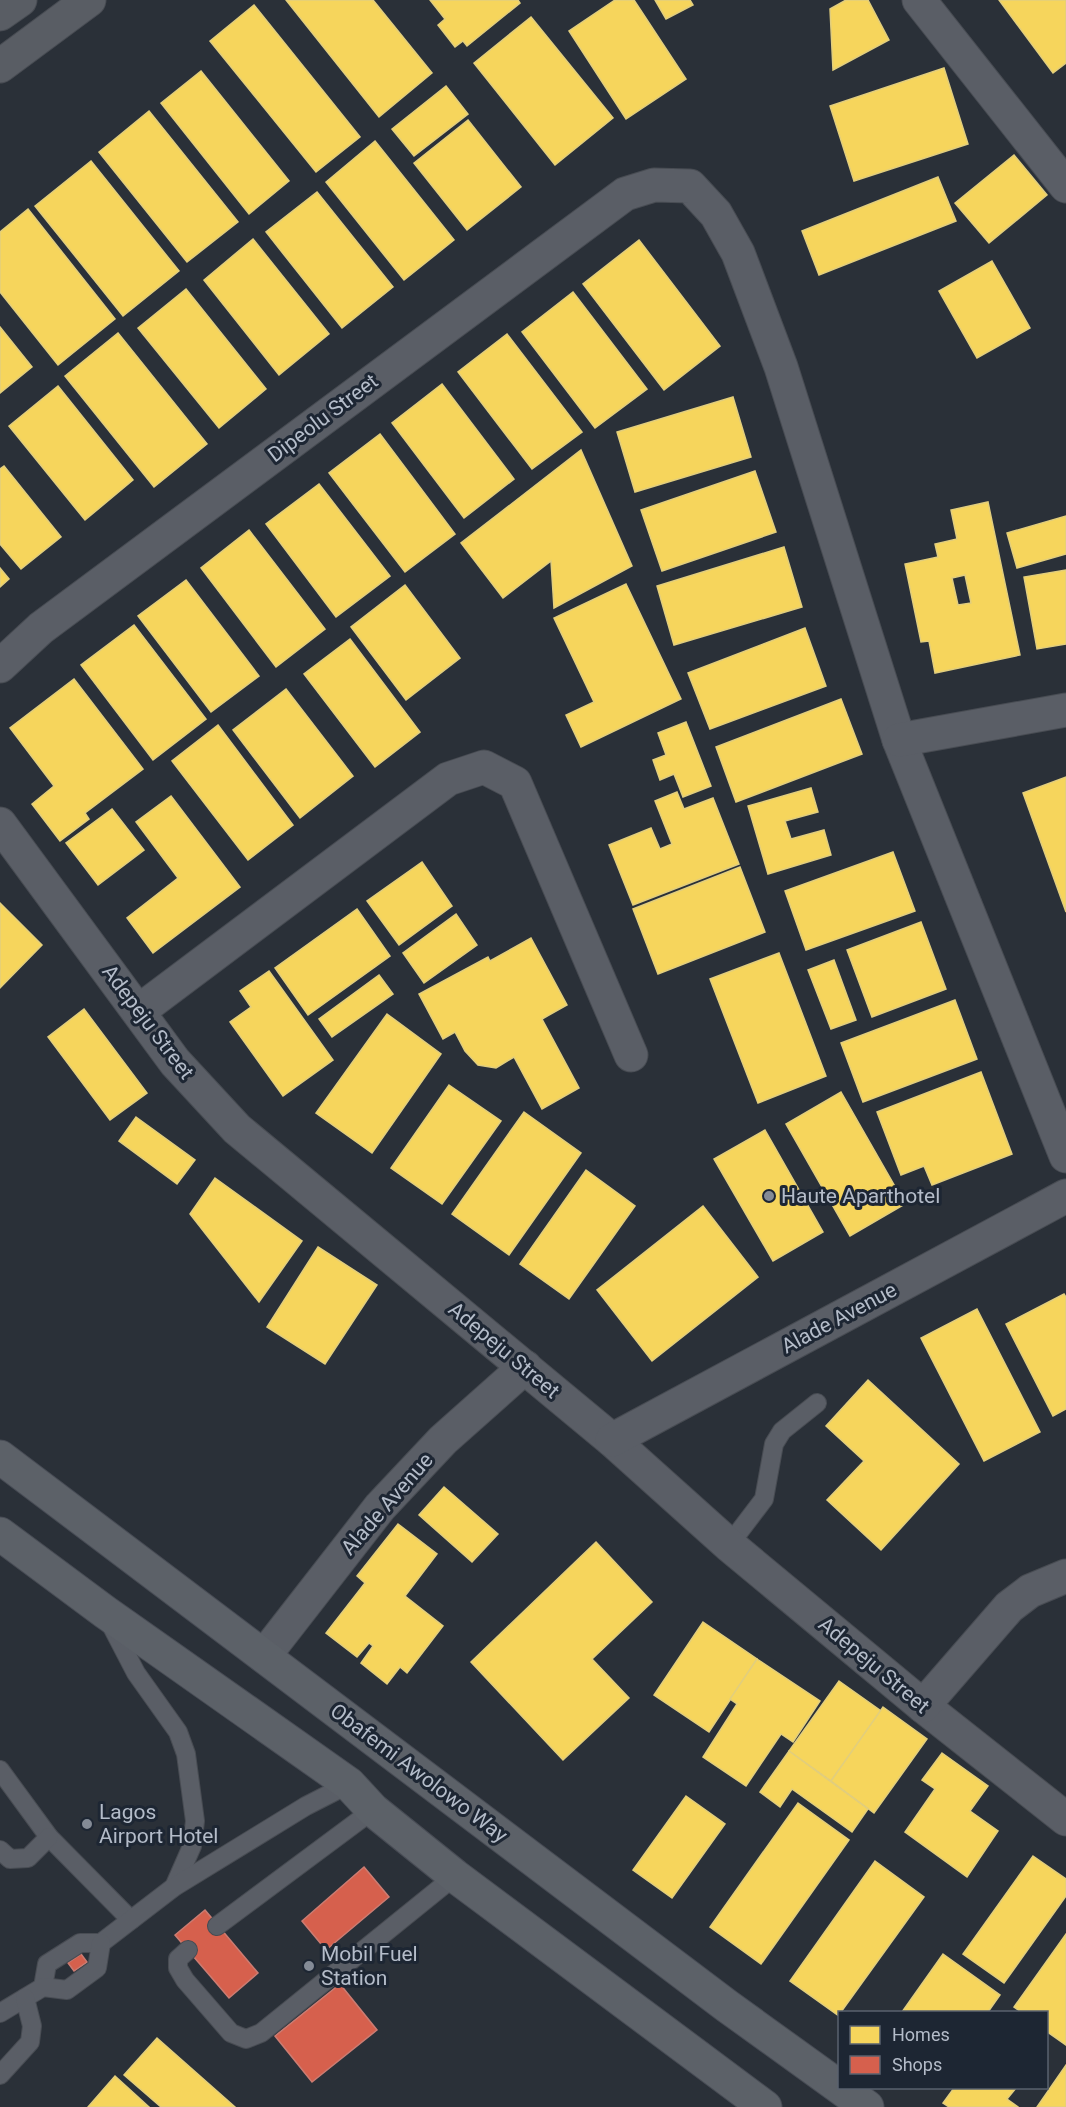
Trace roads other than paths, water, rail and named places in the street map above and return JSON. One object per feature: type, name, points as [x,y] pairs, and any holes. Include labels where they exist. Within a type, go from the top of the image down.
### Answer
[{"type":"main road","points":[[0,14],[20,0]]},
{"type":"main road","points":[[0,66],[89,0]]},
{"type":"main road","name":"Obafemi Awolowo Way","points":[[0,1457],[718,1999],[838,2086]]},
{"type":"main road","points":[[0,1534],[105,1612],[349,1784],[373,1810],[455,1876],[765,2107]]},
{"type":"main road","name":"Obafemi Awolowo Way","points":[[842,2089],[867,2107]]},
{"type":"street","points":[[919,0],[1066,186]]},
{"type":"street","name":"Dipeolu Street","points":[[0,666],[41,628],[625,194],[654,185],[690,186],[717,214],[738,253],[781,367],[899,741],[1066,1155]]},
{"type":"street","points":[[899,741],[1066,710]]},
{"type":"street","points":[[139,1011],[448,779],[484,767],[515,783],[631,1055]]},
{"type":"street","name":"Adepeju Street","points":[[0,824],[175,1062],[237,1129],[612,1440],[729,1545],[923,1706],[1066,1819]]},
{"type":"street","name":"Alade Avenue","points":[[612,1440],[1066,1196]]},
{"type":"street","name":"Alade Avenue","points":[[264,1656],[380,1508],[443,1440],[525,1367]]},
{"type":"street","points":[[923,1706],[1008,1607],[1030,1591],[1066,1576]]},
{"type":"lane","points":[[729,1545],[764,1498],[774,1444],[783,1431],[817,1403]]},
{"type":"lane","points":[[105,1612],[136,1673],[178,1732],[186,1754],[195,1821],[192,1846],[174,1887]]},
{"type":"lane","points":[[0,1770],[49,1837],[131,1920]]},
{"type":"lane","points":[[43,1987],[47,1964],[80,1942],[101,1943],[174,1887],[306,1806],[349,1784]]},
{"type":"lane","points":[[217,1926],[373,1810]]},
{"type":"lane","points":[[0,1850],[10,1859],[28,1858],[49,1837]]},
{"type":"lane","points":[[188,1950],[178,1959],[178,1968],[185,1980],[231,2033],[246,2039],[261,2033],[455,1876]]},
{"type":"lane","points":[[0,2013],[43,1987],[67,1990],[97,1968],[101,1943]]},
{"type":"lane","points":[[0,2075],[30,2042],[32,2025],[25,1998]]},
{"type":"place","name":"Haute Aparthotel","points":[[769,1196]]},
{"type":"place","name":"Lagos Airport Hotel","points":[[87,1824]]},
{"type":"place","name":"Mobil Fuel Station","points":[[309,1966]]}]
